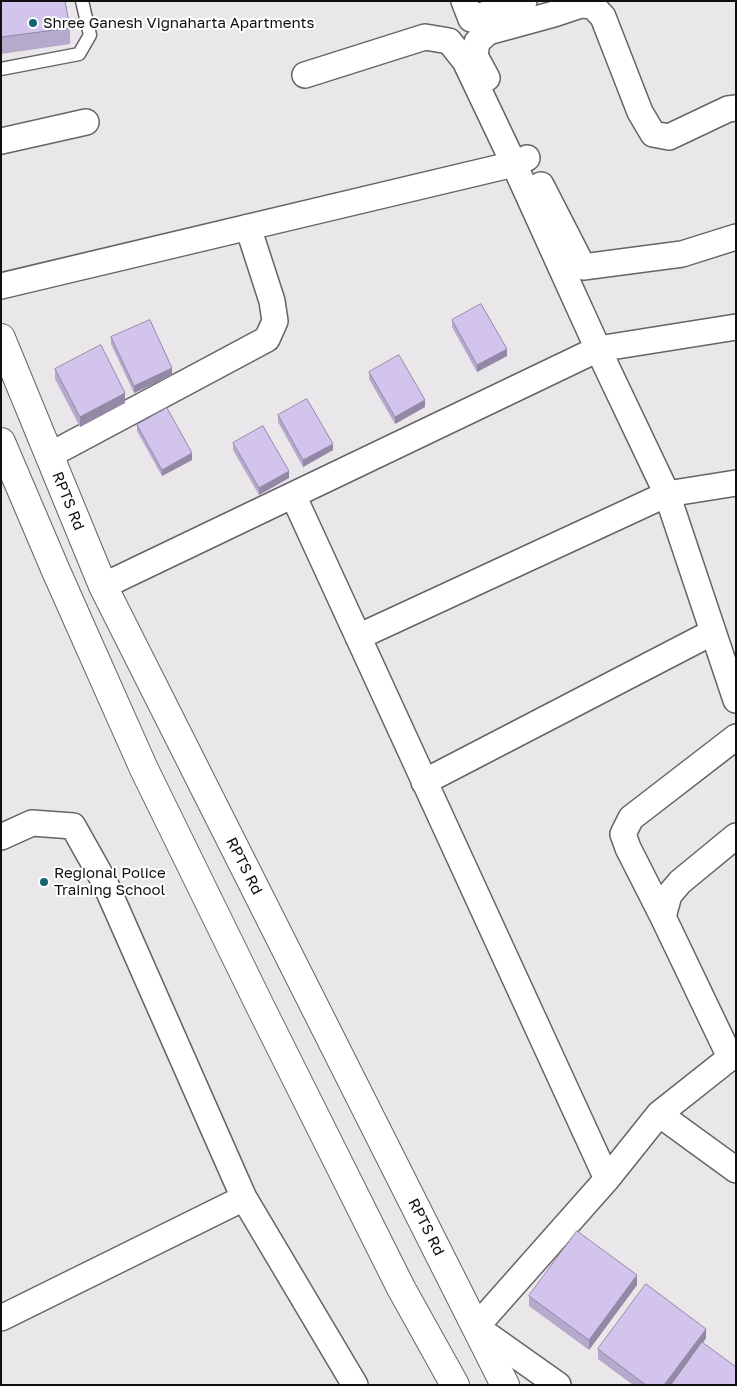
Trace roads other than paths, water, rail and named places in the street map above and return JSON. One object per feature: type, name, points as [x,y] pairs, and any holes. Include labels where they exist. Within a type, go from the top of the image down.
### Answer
[{"type":"street","points":[[464,1],[471,19],[524,1]]},
{"type":"street","points":[[520,161],[475,56],[477,42],[488,32],[581,5],[593,6],[603,18],[640,112],[653,134],[669,137],[728,109],[736,108]]},
{"type":"street","points":[[305,75],[425,37],[449,41],[465,61],[520,161],[567,257],[598,349],[668,494],[736,700]]},
{"type":"street","points":[[1,142],[86,122]]},
{"type":"street","points":[[520,161],[238,230],[1,286],[204,238],[520,161]]},
{"type":"street","points":[[50,456],[267,339],[276,321],[272,301],[248,227]]},
{"type":"street","points":[[567,257],[583,267],[682,254],[736,236]]},
{"type":"street","points":[[103,586],[598,349],[736,327]]},
{"type":"street","name":"RPTS Rd","points":[[1,338],[103,586],[506,1385]]},
{"type":"street","points":[[1,442],[56,572],[144,769],[401,1288],[455,1385]]},
{"type":"street","points":[[358,637],[668,494],[736,483]]},
{"type":"street","points":[[293,495],[606,1178]]},
{"type":"street","points":[[424,782],[713,632]]},
{"type":"street","points":[[558,1385],[476,1327],[606,1178],[658,1114],[733,1055],[628,848],[623,834],[631,818],[736,737]]},
{"type":"street","points":[[1,837],[32,823],[73,826],[105,883],[244,1198],[355,1385]]},
{"type":"street","points":[[663,917],[669,895],[680,882],[736,836]]},
{"type":"street","points":[[658,1114],[736,1170]]},
{"type":"street","points":[[1,1318],[244,1198]]},
{"type":"lane","points":[[1,69],[79,54],[90,35],[82,1]]},
{"type":"place","name":"Shree Ganesh Vignaharta Apartments","points":[[33,23]]},
{"type":"place","name":"Regional Police Training School","points":[[44,882]]}]
